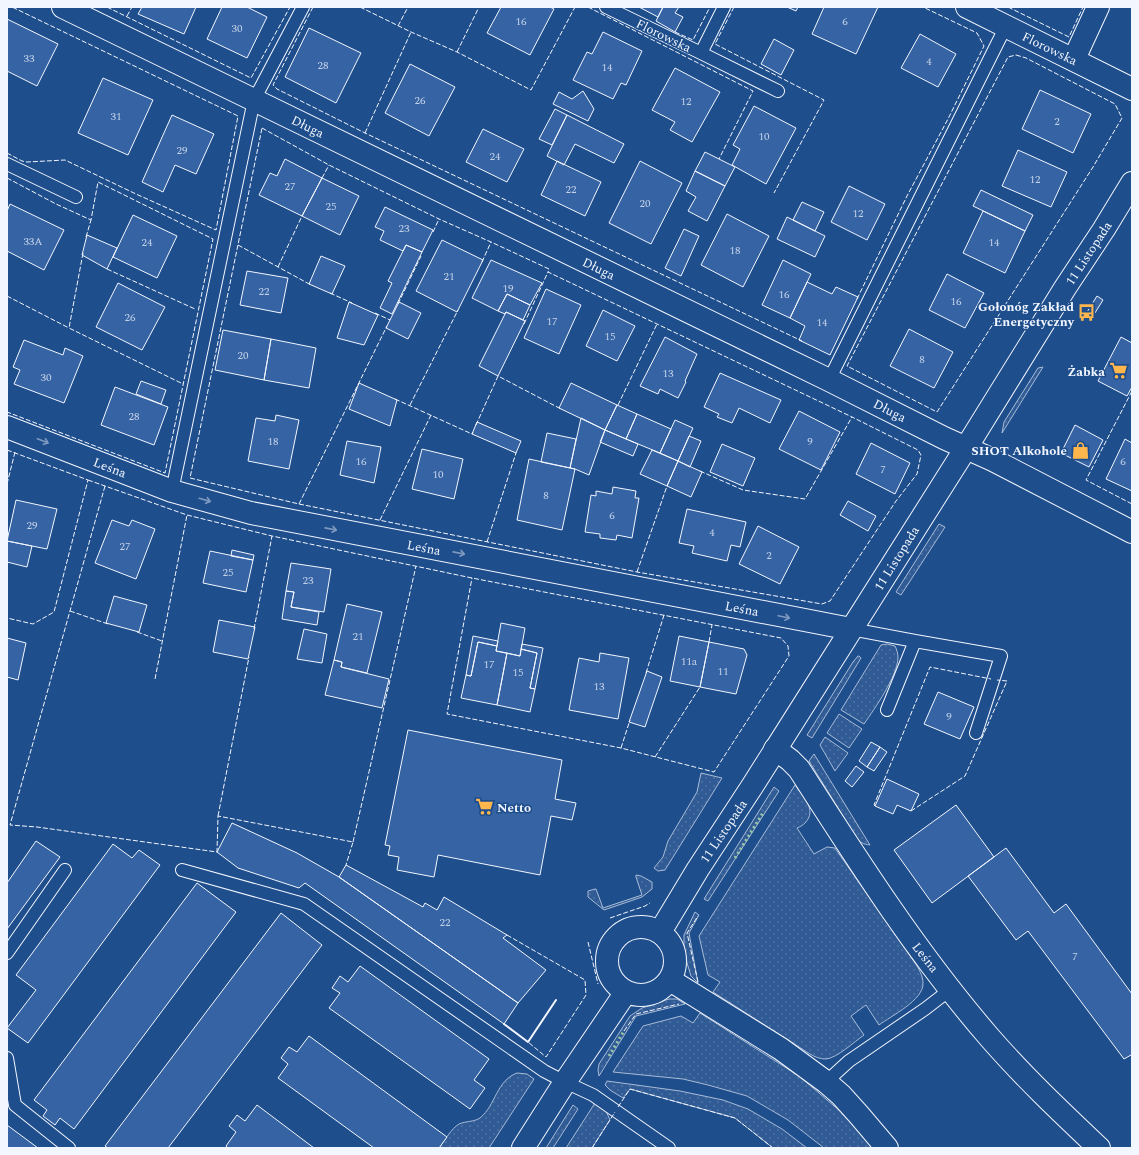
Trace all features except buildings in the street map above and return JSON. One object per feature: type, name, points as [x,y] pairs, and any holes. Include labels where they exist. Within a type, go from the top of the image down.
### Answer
[{"type":"street","name":"Długa","points":[[64,7],[829,380],[944,438],[993,460],[1132,532]]},
{"type":"street","name":"Florowska","points":[[967,7],[1132,89]]},
{"type":"street","points":[[1074,60],[1098,7]]},
{"type":"street","name":"11 Listopada","points":[[660,932],[698,869],[754,785],[1132,183]]},
{"type":"street","name":"Leśna","points":[[7,427],[172,491],[251,513],[851,629]]},
{"type":"street","name":"Leśna","points":[[776,750],[799,768],[856,859],[912,939],[990,1038],[1040,1092],[1099,1148]]},
{"type":"street","points":[[634,928],[647,928],[660,932],[668,940],[676,959],[670,980],[664,987],[655,993],[636,995],[626,992],[617,985],[610,976],[607,965],[608,953],[613,943],[622,933],[634,928]]},
{"type":"street","points":[[670,980],[781,1049],[826,1082],[841,1095],[887,1148]]},
{"type":"street","points":[[523,1148],[565,1082],[626,992]]},
{"type":"lane","points":[[172,491],[254,100],[303,7]]},
{"type":"lane","name":"Florowska","points":[[606,7],[778,91]]},
{"type":"lane","name":"Florowska","points":[[701,53],[724,7]]},
{"type":"lane","points":[[829,380],[1006,26]]},
{"type":"lane","points":[[7,164],[76,198]]},
{"type":"lane","points":[[851,629],[1001,656],[976,733]]},
{"type":"lane","points":[[887,710],[915,641]]},
{"type":"lane","points":[[7,953],[65,870]]},
{"type":"lane","points":[[182,870],[304,904],[544,1071],[593,1095],[668,1148]]},
{"type":"lane","points":[[826,1082],[849,1061],[925,1009],[951,989]]},
{"type":"lane","points":[[7,1058],[16,1105],[69,1148]]},
{"type":"shaded area","points":[[1043,367],[1002,433],[1004,422],[1038,368]]},
{"type":"shaded area","points":[[939,524],[945,527],[901,595],[896,592]]},
{"type":"shaded area","points":[[887,644],[895,646],[896,648],[898,656],[897,666],[885,692],[864,724],[841,710],[881,645]]},
{"type":"shaded area","points":[[858,656],[861,658],[812,738],[807,735],[853,662]]},
{"type":"shaded area","points":[[839,714],[862,729],[849,748],[827,733]]},
{"type":"shaded area","points":[[825,737],[848,753],[835,771],[820,745]]},
{"type":"shaded area","points":[[814,754],[870,845],[862,843],[857,839],[809,761]]},
{"type":"shaded area","points":[[701,773],[722,778],[665,870],[658,871],[654,868],[663,857],[668,841],[697,792]]},
{"type":"shaded area","points":[[795,785],[808,803],[810,813],[809,818],[805,823],[797,828],[814,854],[827,847],[835,848],[915,963],[923,980],[922,989],[913,1001],[879,1025],[866,1005],[851,1016],[864,1035],[840,1053],[826,1059],[818,1058],[810,1054],[713,992],[720,982],[708,975],[699,936]]},
{"type":"shaded area","points":[[774,787],[779,791],[708,901],[704,899]]},
{"type":"shaded area","points":[[636,875],[652,882],[652,889],[642,897],[604,910],[588,897],[588,891],[596,889],[603,908],[642,895]]},
{"type":"shaded area","points":[[695,912],[699,915],[689,933],[698,983],[691,976],[684,945],[684,935]]},
{"type":"shaded area","points":[[669,999],[677,999],[685,1004],[636,1016],[599,1076],[599,1064],[630,1016],[642,1008]]},
{"type":"shaded area","points":[[700,1013],[799,1076],[840,1111],[872,1148],[824,1148],[788,1120],[747,1096],[683,1079],[613,1072],[643,1026],[681,1016],[693,1023]]},
{"type":"shaded area","points":[[517,1073],[527,1074],[534,1079],[489,1148],[439,1148],[456,1126],[464,1122],[480,1118],[490,1107],[500,1087],[510,1077]]},
{"type":"shaded area","points":[[607,1081],[680,1091],[723,1100],[748,1109],[782,1129],[807,1148],[773,1148],[735,1118],[630,1089],[623,1098],[605,1085]]},
{"type":"shaded area","points":[[595,1103],[606,1111],[610,1120],[592,1148],[566,1148]]},
{"type":"shaded area","points":[[573,1105],[578,1109],[553,1148],[546,1148]]},
{"type":"hedge","points":[[735,858],[764,811]]},
{"type":"hedge","points":[[609,1056],[624,1031]]},
{"type":"fence","points":[[7,153],[27,162],[65,160],[216,230],[238,116],[12,7]]},
{"type":"fence","points":[[107,7],[251,78],[290,7]]},
{"type":"fence","points":[[127,16],[132,7]]},
{"type":"fence","points":[[313,7],[273,85],[277,89],[365,133],[802,341]]},
{"type":"fence","points":[[360,7],[411,32],[457,52],[531,90],[575,7]]},
{"type":"fence","points":[[398,26],[408,7]]},
{"type":"fence","points":[[457,52],[479,7]]},
{"type":"fence","points":[[588,7],[753,91],[719,159]]},
{"type":"fence","points":[[675,32],[693,40],[710,7]]},
{"type":"fence","points":[[734,7],[715,44],[824,100],[774,193]]},
{"type":"fence","points":[[857,299],[907,196],[948,119],[984,46],[977,33],[923,7]]},
{"type":"fence","points":[[1008,7],[1069,37],[1083,7]]},
{"type":"fence","points":[[365,133],[411,32]]},
{"type":"fence","points":[[1016,55],[1026,58],[1115,104],[1122,118],[1093,167],[937,412],[847,366],[1008,57],[1016,55]]},
{"type":"fence","points":[[262,128],[329,165],[439,219],[549,269],[548,272],[918,450],[921,455],[917,474],[896,501],[830,601],[822,604],[637,572],[299,504],[190,478],[262,128]]},
{"type":"fence","points":[[322,178],[329,165]]},
{"type":"fence","points":[[7,178],[56,204],[91,220],[98,182],[213,239],[165,473],[7,412]]},
{"type":"fence","points":[[278,267],[302,216]]},
{"type":"fence","points":[[433,232],[439,219]]},
{"type":"fence","points":[[86,237],[91,220]]},
{"type":"fence","points":[[482,262],[491,242]]},
{"type":"fence","points":[[238,245],[311,285]]},
{"type":"fence","points":[[83,253],[69,328],[183,384]]},
{"type":"fence","points":[[398,304],[421,256]]},
{"type":"fence","points":[[107,269],[195,309]]},
{"type":"fence","points":[[524,324],[548,272]]},
{"type":"fence","points":[[330,293],[352,303]]},
{"type":"fence","points":[[7,296],[69,328]]},
{"type":"fence","points":[[410,405],[458,310]]},
{"type":"fence","points":[[375,313],[390,320]]},
{"type":"fence","points":[[618,405],[657,324]]},
{"type":"fence","points":[[299,504],[387,326]]},
{"type":"fence","points":[[476,425],[498,376],[561,409]]},
{"type":"fence","points":[[1132,391],[1086,480],[1132,504]]},
{"type":"fence","points":[[395,399],[472,434],[473,432]]},
{"type":"fence","points":[[380,520],[431,415]]},
{"type":"fence","points":[[700,471],[743,490],[805,499],[852,417]]},
{"type":"fence","points":[[7,450],[88,480],[54,612],[33,624],[7,618]]},
{"type":"fence","points":[[7,484],[15,452]]},
{"type":"fence","points":[[487,542],[516,453]]},
{"type":"fence","points":[[88,480],[187,515],[272,536],[472,578],[781,638],[788,646],[789,656],[714,772],[621,748],[447,714],[472,578]]},
{"type":"fence","points":[[105,486],[10,825],[37,827],[217,852],[218,816],[353,842],[346,865]]},
{"type":"fence","points":[[637,572],[667,486]]},
{"type":"fence","points":[[155,679],[187,515]]},
{"type":"fence","points":[[254,629],[272,536]]},
{"type":"fence","points":[[353,842],[416,566]]},
{"type":"fence","points":[[70,611],[108,624]]},
{"type":"fence","points":[[646,673],[664,615]]},
{"type":"fence","points":[[709,642],[712,625]]},
{"type":"fence","points":[[137,632],[162,641]]},
{"type":"fence","points":[[218,816],[249,657]]},
{"type":"fence","points":[[875,806],[874,805],[930,667],[991,679]]},
{"type":"fence","points":[[911,811],[965,776],[1007,681],[997,680]]},
{"type":"fence","points":[[655,757],[700,687]]},
{"type":"fence","points":[[621,748],[630,720]]},
{"type":"fence","points":[[610,918],[650,903]]},
{"type":"fence","points":[[698,916],[687,933],[698,982]]},
{"type":"fence","points":[[507,935],[585,980],[586,995],[546,1057],[528,1042]]},
{"type":"fence","points":[[588,942],[598,984]]},
{"type":"fence","points":[[624,1031],[636,1014],[679,1004]]},
{"type":"fence","points":[[618,1107],[630,1089],[735,1118],[773,1148]]},
{"type":"fence","points":[[592,1148],[615,1112]]},
{"type":"wall","points":[[504,1024],[528,1042],[556,1000]]},
{"type":"place","name":"Gołonóg Zakład Energetyczny","points":[[1087,313]]},
{"type":"place","name":"Żabka","points":[[1118,371]]},
{"type":"place","name":"SHOT Alkohole","points":[[1080,450]]},
{"type":"place","name":"Netto","points":[[484,807]]}]
